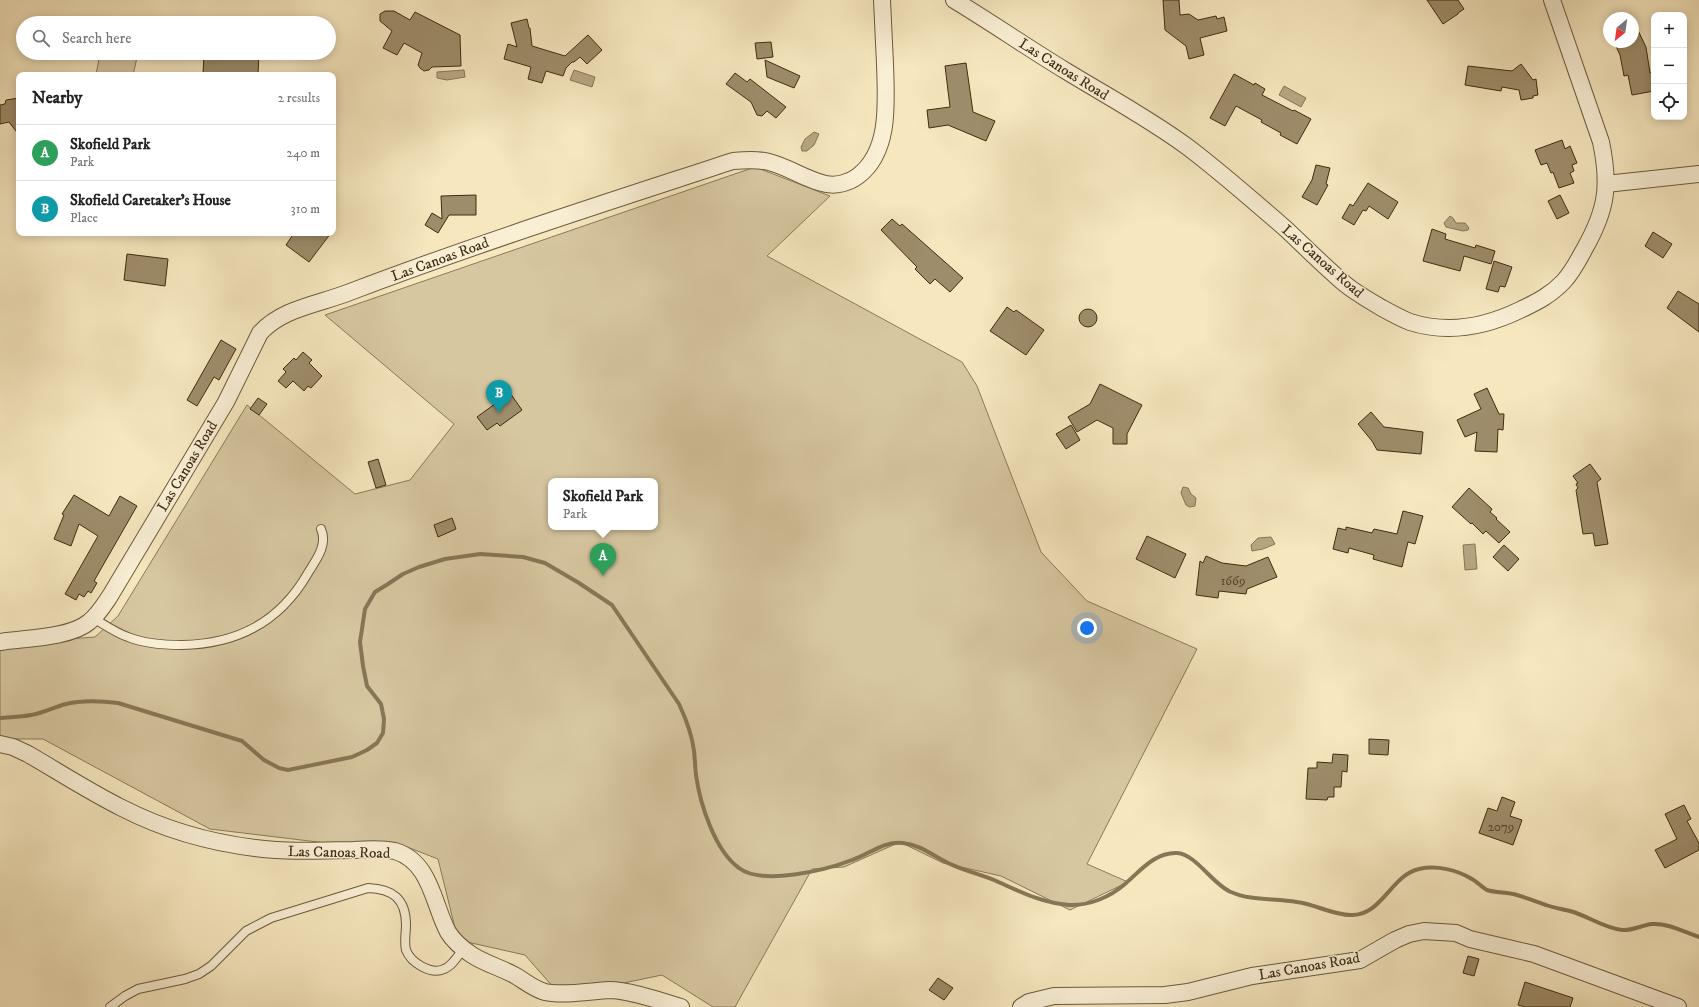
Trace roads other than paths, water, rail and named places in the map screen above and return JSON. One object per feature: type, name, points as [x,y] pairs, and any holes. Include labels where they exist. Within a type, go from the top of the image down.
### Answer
[{"type":"street","name":"Las Canoas Road","points":[[0,642],[73,631],[93,618],[110,596],[186,470],[226,402],[260,333],[268,324],[293,311],[330,300],[403,272],[547,221],[733,161],[751,160],[768,162],[826,184],[847,182],[866,170],[877,151],[884,129],[886,106],[882,0]]},
{"type":"street","name":"Las Canoas Road","points":[[954,0],[1064,70],[1144,117],[1187,147],[1227,178],[1286,229],[1346,285],[1365,298],[1408,321],[1428,326],[1449,328],[1470,327],[1490,323],[1543,300],[1555,291],[1568,277],[1596,228],[1602,213],[1606,184],[1606,166],[1600,142],[1552,0]]},
{"type":"street","points":[[1606,184],[1699,174]]},
{"type":"street","name":"Las Canoas Road","points":[[0,744],[13,747],[28,754],[120,808],[151,822],[189,835],[215,842],[248,848],[281,851],[379,849],[404,855],[423,871],[448,931],[463,949],[481,961],[515,976],[527,984],[547,992],[583,993],[610,990],[646,997],[681,1007]]},
{"type":"street","name":"Las Canoas Road","points":[[1022,1007],[1029,1002],[1054,996],[1165,994],[1188,992],[1246,977],[1360,960],[1395,940],[1409,934],[1424,931],[1456,933],[1470,939],[1534,954],[1678,1007]]},
{"type":"lane","points":[[93,618],[121,634],[136,640],[154,644],[196,645],[248,633],[276,614],[296,593],[322,547],[323,535],[321,529]]},
{"type":"lane","points":[[110,1007],[138,989],[185,980],[199,974],[211,966],[246,931],[271,918],[368,888],[379,888],[388,891],[395,895],[402,904],[406,916],[406,950],[417,964],[435,971],[444,969],[451,964],[463,949]]},
{"type":"waterway","points":[[0,718],[31,715],[66,704],[85,701],[118,703],[242,741],[264,760],[279,768],[288,770],[352,757],[367,750],[377,743],[383,733],[384,719],[381,704],[367,686],[360,642],[365,609],[375,592],[403,574],[419,567],[445,559],[480,554],[523,557],[545,563],[612,605],[679,704],[692,739],[698,787],[710,826],[716,839],[730,860],[739,868],[749,873],[763,876],[778,876],[811,872],[841,864],[889,844],[903,843],[916,846],[953,865],[994,880],[1030,896],[1059,904],[1077,905],[1106,897],[1119,889],[1148,863],[1162,856],[1177,853],[1191,859],[1224,888],[1239,895],[1304,903],[1344,915],[1351,915],[1362,914],[1371,909],[1393,886],[1409,873],[1419,869],[1440,868],[1466,876],[1487,890],[1513,894],[1549,906],[1570,911],[1615,929],[1626,930],[1658,924],[1670,926],[1699,937]]},
{"type":"place","name":"Skofield Caretaker's House","points":[[499,413]]},
{"type":"place","name":"Skofield Park","points":[[603,576]]}]
